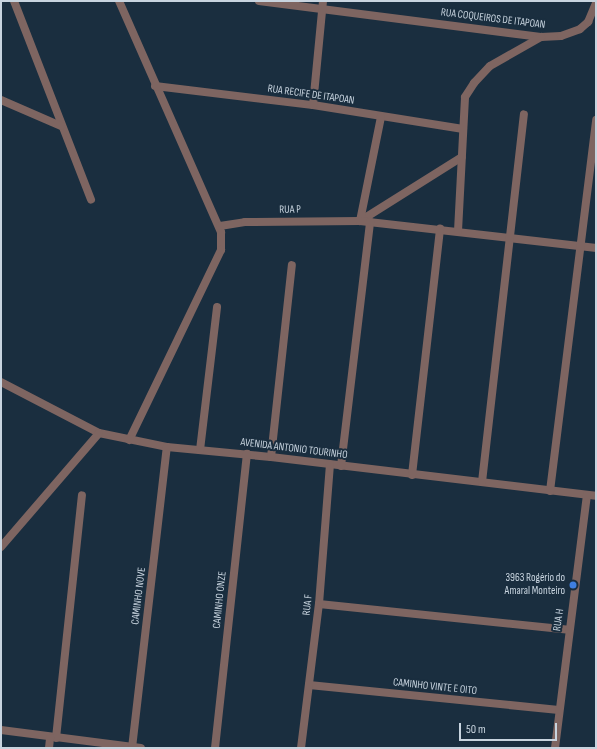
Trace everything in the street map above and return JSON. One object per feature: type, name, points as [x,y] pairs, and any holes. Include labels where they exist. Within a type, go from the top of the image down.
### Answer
[{"type":"street","points":[[14,1],[61,126],[91,200]]},
{"type":"street","points":[[119,1],[155,86],[220,226],[221,250],[129,440]]},
{"type":"street","name":"RUA COQUEIROS DE ITAPOAN","points":[[260,1],[324,5],[541,37],[561,36],[580,29],[588,22],[596,3]]},
{"type":"street","points":[[313,105],[324,5]]},
{"type":"street","points":[[458,231],[465,97],[474,83],[490,66],[541,37]]},
{"type":"street","name":"RUA RECIFE DE ITAPOAN","points":[[155,86],[313,105],[463,130]]},
{"type":"street","points":[[1,100],[61,126]]},
{"type":"street","points":[[482,482],[508,236],[524,114]]},
{"type":"street","points":[[360,221],[381,117]]},
{"type":"street","points":[[550,491],[579,246],[596,120]]},
{"type":"street","points":[[360,221],[462,157]]},
{"type":"street","name":"RUA P","points":[[220,226],[245,222],[360,221],[508,236],[596,248]]},
{"type":"street","points":[[341,466],[370,222]]},
{"type":"street","points":[[412,475],[440,229]]},
{"type":"street","points":[[271,457],[292,265]]},
{"type":"street","points":[[200,450],[217,307]]},
{"type":"street","name":"AVENIDA ANTONIO TOURINHO","points":[[1,382],[99,433],[129,440],[167,447],[247,454],[592,496]]},
{"type":"street","points":[[1,547],[99,433]]},
{"type":"street","name":"CAMINHO NOVE","points":[[132,748],[167,447]]},
{"type":"street","name":"CAMINHO ONZE","points":[[215,748],[247,454]]},
{"type":"street","name":"RUA F","points":[[301,748],[319,604],[330,464]]},
{"type":"street","points":[[49,748],[53,738],[82,495]]},
{"type":"street","name":"RUA H","points":[[555,748],[569,630],[592,496]]},
{"type":"street","points":[[319,604],[569,630]]},
{"type":"street","name":"CAMINHO VINTE E OITO","points":[[309,685],[559,710]]},
{"type":"street","points":[[1,730],[53,738],[141,748]]},
{"type":"place","name":"3963 Rogério do Amaral Monteiro","points":[[573,585]]}]
